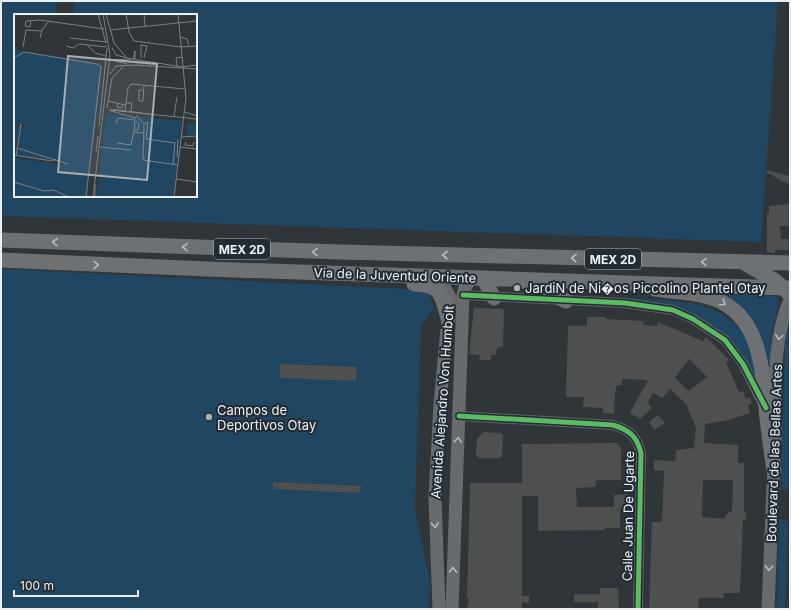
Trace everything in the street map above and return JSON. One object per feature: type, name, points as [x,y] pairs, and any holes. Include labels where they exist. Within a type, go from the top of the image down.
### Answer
[{"type":"highway","name":"Via de la Juventud Oriente","points":[[1,240],[332,252],[790,263]]},
{"type":"highway","name":"Via de la Juventud Oriente","points":[[1,260],[207,269],[477,278],[520,278],[602,283],[790,288]]},
{"type":"highway","points":[[743,263],[774,280],[790,294]]},
{"type":"highway","points":[[207,269],[224,277],[429,285],[436,288],[448,318]]},
{"type":"highway","points":[[477,278],[494,298]]},
{"type":"highway","points":[[520,278],[566,301]]},
{"type":"highway","points":[[602,283],[705,296],[714,298],[732,309],[752,333],[759,351],[764,377],[766,408],[774,470]]},
{"type":"main road","name":"Avenida Alejandro Von Humbolt","points":[[430,276],[442,282],[450,297],[440,404],[435,497],[439,609]]},
{"type":"main road","name":"Avenida Alejandro Von Humbolt","points":[[452,609],[463,295],[465,287],[477,278]]},
{"type":"main road","name":"Boulevard de las Bellas Artes","points":[[768,609],[778,346],[783,318],[790,299]]},
{"type":"street","points":[[463,295],[494,298],[644,304],[673,310],[693,319],[725,340],[743,364],[766,408]]},
{"type":"street","name":"Calle Juan De Ugarte","points":[[459,416],[613,425],[634,435],[639,443],[641,453],[638,609]]},
{"type":"shaded area","points":[[1,1],[57,1],[56,14],[14,14],[14,197],[197,197],[197,14],[73,14],[74,1],[778,1],[761,242],[1,216]]},
{"type":"shaded area","name":"Campos de Deportivos Otay","points":[[1,269],[427,290],[434,308],[421,325],[415,509],[430,583],[429,609],[1,609]]},
{"type":"shaded area","points":[[703,293],[776,296],[779,302],[772,333],[770,365],[763,346]]},
{"type":"shaded area","points":[[585,297],[677,301],[704,306],[716,311],[727,317],[737,326],[746,338],[757,373],[751,374],[734,343],[715,327],[690,314]]},
{"type":"shaded area","points":[[790,315],[790,483],[787,490],[784,491],[781,483],[785,336]]},
{"type":"shaded area","points":[[779,519],[788,522],[785,609],[777,609]]},
{"type":"building","points":[[767,170],[790,176],[790,185],[766,172]]},
{"type":"building","points":[[789,204],[790,226],[780,226],[781,239],[790,239],[790,250],[775,250],[775,253],[767,252],[767,213],[769,214],[769,206]]},
{"type":"building","points":[[474,308],[504,309],[503,346],[497,348],[496,355],[491,355],[491,360],[479,360],[480,355],[469,354]]},
{"type":"building","points":[[587,317],[606,317],[606,319],[643,321],[643,325],[657,326],[658,322],[703,341],[706,337],[729,360],[726,362],[739,392],[743,391],[746,399],[750,397],[752,404],[748,405],[750,413],[729,420],[705,424],[704,443],[738,445],[738,463],[744,463],[744,512],[746,512],[746,520],[743,519],[740,593],[724,593],[723,598],[699,598],[698,609],[649,609],[652,522],[662,522],[664,471],[654,470],[654,460],[675,461],[676,450],[694,448],[696,428],[686,404],[670,389],[662,398],[653,393],[648,403],[652,408],[640,419],[630,413],[648,380],[622,379],[622,385],[617,385],[615,393],[614,414],[603,413],[603,408],[583,407],[584,397],[566,397],[568,326],[587,326]],"holes":[[[689,359],[707,377],[689,391],[675,378]],[[703,480],[733,480],[732,512],[729,511],[724,519],[702,517]]]},
{"type":"building","points":[[280,364],[357,367],[356,381],[280,378]]},
{"type":"building","points":[[658,415],[665,423],[654,430],[649,422]]},
{"type":"building","points":[[483,432],[500,433],[503,435],[502,456],[499,458],[479,458],[476,455],[477,439]]},
{"type":"building","points":[[617,443],[621,448],[621,480],[596,480],[595,487],[576,488],[577,507],[614,507],[614,495],[628,494],[628,509],[620,509],[620,528],[604,528],[605,530],[538,531],[538,496],[522,496],[522,596],[529,596],[529,603],[522,602],[522,609],[467,609],[469,599],[467,598],[470,483],[522,483],[522,444]]},
{"type":"building","points":[[273,482],[361,486],[360,493],[273,489]]},
{"type":"building","points":[[600,588],[618,588],[619,609],[598,609],[598,602],[574,602],[574,594],[600,594]]},
{"type":"cycle path","points":[[463,295],[625,303],[673,310],[693,319],[725,340],[743,364],[766,408]]},
{"type":"cycle path","points":[[459,416],[613,425],[632,434],[641,453],[638,609]]},
{"type":"place","name":"JardiN de Ni�os Piccolino Plantel Otay","points":[[517,288]]},
{"type":"place","name":"Campos de Deportivos Otay","points":[[209,417]]}]
